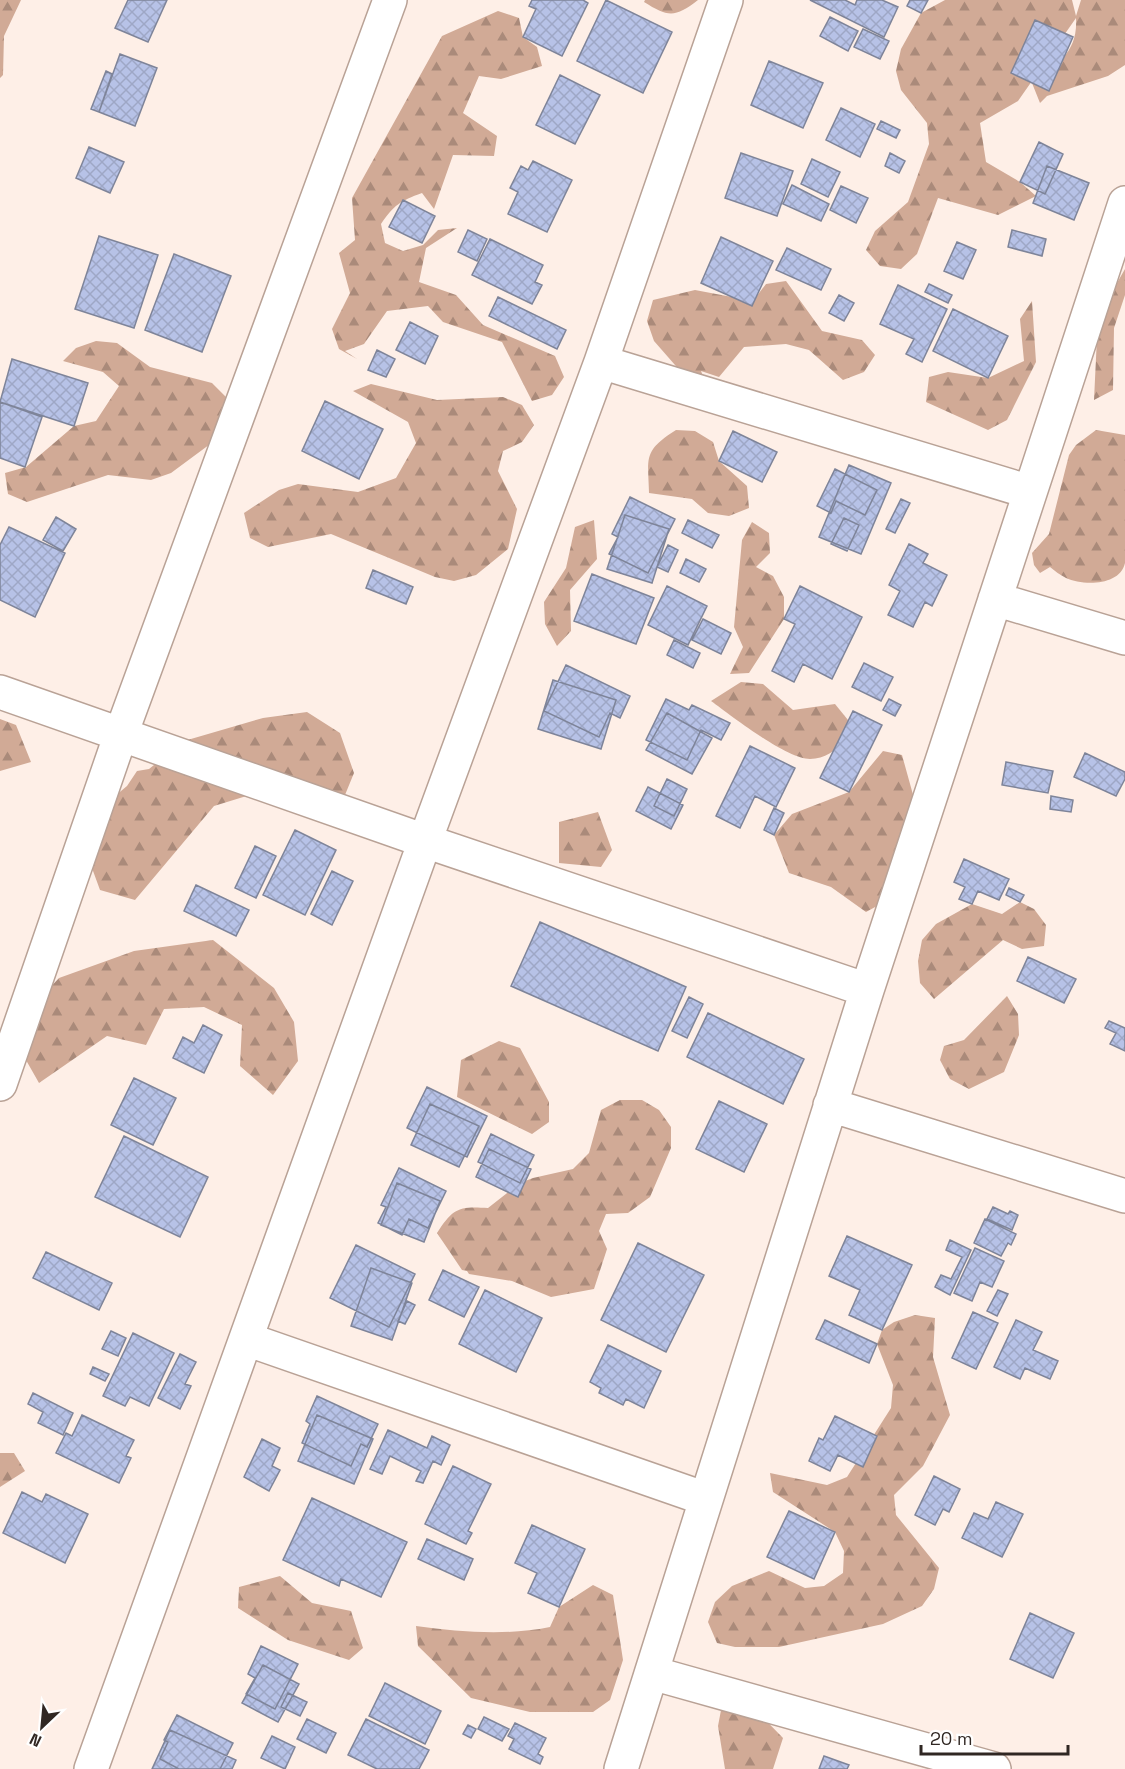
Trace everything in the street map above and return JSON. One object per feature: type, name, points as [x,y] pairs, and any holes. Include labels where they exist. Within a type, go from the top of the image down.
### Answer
[{"type":"street","points":[[0,1084],[121,734],[390,0]]},
{"type":"street","points":[[91,1769],[425,841],[601,363],[726,0]]},
{"type":"street","points":[[621,1769],[867,990],[1125,203]]},
{"type":"street","points":[[601,363],[1030,492]]},
{"type":"street","points":[[995,599],[1125,638]]},
{"type":"street","points":[[0,692],[425,841],[867,990]]},
{"type":"street","points":[[830,1105],[1125,1196]]},
{"type":"street","points":[[246,1339],[706,1499]]},
{"type":"street","points":[[652,1673],[994,1769]]},
{"type":"green space","points":[[0,0],[21,0],[4,36],[3,75],[0,78]]},
{"type":"green space","points":[[645,0],[698,0],[683,10],[666,13],[644,2]]},
{"type":"green space","points":[[945,0],[1072,0],[1076,16],[1081,0],[1125,0],[1125,65],[1108,76],[1047,96],[1040,103],[1032,83],[1064,57],[1070,49],[1076,30],[1076,18],[1018,101],[980,123],[986,162],[1020,182],[1036,196],[998,215],[938,198],[917,254],[901,269],[880,266],[866,250],[875,231],[908,202],[929,144],[927,123],[901,90],[896,71],[901,49],[921,13]]},
{"type":"green space","points":[[498,11],[519,18],[523,37],[537,47],[542,66],[501,79],[479,76],[463,113],[497,136],[494,156],[453,155],[434,209],[422,193],[398,204],[381,224],[385,243],[403,251],[423,245],[438,230],[457,228],[426,248],[419,282],[456,295],[483,325],[555,356],[564,377],[552,395],[532,401],[502,342],[443,322],[428,306],[387,311],[364,344],[345,351],[357,359],[339,349],[332,329],[350,293],[339,253],[355,240],[352,198],[442,36]]},
{"type":"green space","points":[[1125,269],[1125,295],[1114,328],[1113,390],[1094,400],[1098,316]]},
{"type":"green space","points":[[786,281],[822,331],[862,340],[875,355],[864,372],[843,380],[809,350],[786,344],[744,347],[719,377],[701,371],[703,376],[682,373],[654,341],[647,321],[653,300],[695,290],[753,301],[766,284]]},
{"type":"green space","points":[[1032,301],[1036,362],[1007,420],[988,430],[926,402],[929,377],[948,372],[988,378],[1024,361],[1020,319]]},
{"type":"green space","points":[[96,341],[117,343],[150,367],[212,383],[226,397],[230,418],[221,436],[171,473],[151,480],[108,475],[27,502],[8,494],[5,473],[26,467],[74,426],[96,421],[119,386],[103,372],[63,361],[76,348]]},
{"type":"green space","points":[[371,384],[437,400],[503,397],[522,405],[534,425],[522,442],[503,451],[498,471],[517,509],[508,549],[476,575],[454,581],[435,577],[331,534],[268,547],[250,538],[244,513],[279,490],[298,484],[358,492],[396,478],[416,443],[408,422],[353,391]]},
{"type":"green space","points":[[676,430],[695,431],[713,442],[719,461],[747,486],[749,508],[729,516],[708,513],[692,499],[649,493],[648,463],[650,456],[665,437]]},
{"type":"green space","points":[[1096,430],[1125,435],[1125,563],[1122,571],[1109,580],[1091,583],[1073,581],[1050,567],[1040,573],[1034,565],[1032,553],[1049,534],[1069,455],[1076,445]]},
{"type":"green space","points":[[594,520],[597,559],[570,590],[571,631],[557,646],[545,624],[544,602],[566,568],[575,527]]},
{"type":"green space","points":[[752,522],[769,533],[770,553],[756,567],[773,576],[784,597],[784,619],[749,673],[730,674],[743,647],[734,627],[742,540]]},
{"type":"green space","points":[[741,682],[763,684],[793,710],[835,704],[848,720],[846,741],[834,751],[815,759],[800,757],[774,745],[711,701]]},
{"type":"green space","points":[[307,712],[340,733],[354,773],[338,812],[253,794],[214,806],[135,900],[100,890],[85,849],[97,811],[127,786],[137,771],[149,769],[184,741],[263,718]]},
{"type":"green space","points":[[0,719],[16,725],[31,762],[0,771]]},
{"type":"green space","points":[[883,751],[902,755],[925,838],[899,894],[866,912],[831,887],[789,873],[774,835],[792,814],[849,792]]},
{"type":"green space","points":[[598,812],[612,850],[601,867],[559,863],[559,822]]},
{"type":"green space","points":[[1020,902],[1034,909],[1046,925],[1044,946],[1022,949],[1003,940],[934,999],[920,983],[918,961],[922,940],[936,924],[972,904],[1002,914]]},
{"type":"green space","points":[[213,940],[274,988],[294,1022],[298,1061],[273,1095],[240,1066],[242,1025],[204,1007],[164,1009],[146,1045],[107,1036],[39,1083],[18,1046],[31,1008],[59,978],[134,951]]},
{"type":"green space","points":[[1007,996],[1018,1014],[1019,1035],[1004,1072],[969,1089],[950,1079],[940,1060],[944,1046],[964,1040]]},
{"type":"green space","points":[[499,1041],[520,1048],[549,1102],[549,1122],[532,1134],[457,1097],[461,1060]]},
{"type":"green space","points":[[620,1100],[642,1100],[659,1110],[671,1127],[671,1148],[650,1197],[628,1213],[606,1214],[599,1231],[607,1249],[594,1289],[551,1297],[512,1281],[469,1274],[462,1270],[437,1233],[448,1218],[463,1208],[488,1208],[520,1183],[573,1169],[589,1153],[601,1110]]},
{"type":"green space","points":[[915,1315],[935,1318],[933,1357],[950,1415],[923,1466],[894,1495],[896,1515],[939,1568],[934,1589],[922,1606],[883,1624],[779,1647],[735,1647],[717,1643],[708,1622],[715,1602],[732,1586],[769,1571],[805,1588],[824,1586],[843,1573],[844,1551],[835,1532],[773,1492],[770,1473],[827,1485],[847,1477],[891,1408],[893,1385],[877,1344],[882,1330],[894,1322]]},
{"type":"green space","points":[[0,1453],[14,1453],[25,1471],[0,1487]]},
{"type":"green space","points":[[280,1576],[312,1603],[351,1611],[363,1648],[349,1660],[288,1640],[238,1608],[239,1587]]},
{"type":"green space","points":[[593,1585],[613,1595],[623,1660],[610,1700],[593,1712],[530,1712],[471,1698],[418,1646],[416,1626],[483,1632],[550,1627],[559,1607]]},
{"type":"green space","points":[[737,1691],[783,1738],[773,1769],[725,1769],[718,1726],[722,1705]]},
{"type":"building","points":[[128,0],[167,0],[148,42],[115,28]]},
{"type":"building","points":[[532,0],[583,0],[588,3],[562,56],[523,37],[536,9],[529,6]]},
{"type":"building","points":[[606,0],[672,32],[643,93],[577,61]]},
{"type":"building","points":[[810,0],[845,0],[855,5],[857,0],[882,0],[898,7],[884,37]]},
{"type":"building","points":[[910,0],[928,0],[921,13],[907,6]]},
{"type":"building","points":[[830,17],[858,31],[848,51],[820,36]]},
{"type":"building","points":[[1035,20],[1073,37],[1049,91],[1011,73]]},
{"type":"building","points":[[863,29],[889,41],[880,59],[854,47]]},
{"type":"building","points":[[120,54],[157,68],[135,126],[99,112]]},
{"type":"building","points":[[769,61],[823,83],[803,128],[751,105]]},
{"type":"building","points":[[106,71],[112,74],[99,112],[91,109]]},
{"type":"building","points":[[560,75],[600,95],[575,144],[536,125]]},
{"type":"building","points":[[841,108],[875,124],[860,157],[826,140]]},
{"type":"building","points":[[881,121],[900,130],[896,138],[877,129]]},
{"type":"building","points":[[1039,142],[1063,154],[1045,194],[1020,182]]},
{"type":"building","points":[[89,147],[124,162],[110,193],[76,178]]},
{"type":"building","points":[[741,153],[793,171],[777,216],[725,198]]},
{"type":"building","points":[[890,153],[905,161],[899,173],[885,166]]},
{"type":"building","points":[[812,159],[840,172],[828,197],[801,184]]},
{"type":"building","points":[[533,161],[572,180],[547,232],[508,214],[518,192],[510,188],[521,166],[528,170]]},
{"type":"building","points":[[1047,166],[1089,183],[1074,220],[1033,203]]},
{"type":"building","points":[[792,185],[829,204],[821,221],[783,204]]},
{"type":"building","points":[[841,186],[868,198],[856,223],[830,210]]},
{"type":"building","points":[[403,200],[435,216],[422,243],[389,227]]},
{"type":"building","points":[[468,230],[487,239],[477,261],[458,252]]},
{"type":"building","points":[[1012,230],[1046,239],[1042,256],[1008,247]]},
{"type":"building","points":[[99,236],[158,255],[134,328],[75,309]]},
{"type":"building","points":[[721,237],[773,261],[752,306],[701,283]]},
{"type":"building","points":[[490,239],[543,265],[535,282],[542,285],[532,304],[472,275]]},
{"type":"building","points":[[957,242],[976,250],[963,279],[944,271]]},
{"type":"building","points":[[787,248],[831,269],[821,290],[776,270]]},
{"type":"building","points":[[174,254],[231,276],[202,352],[145,330]]},
{"type":"building","points":[[929,284],[952,295],[948,303],[925,292]]},
{"type":"building","points":[[898,285],[947,309],[922,362],[906,354],[914,339],[880,324]]},
{"type":"building","points":[[839,295],[854,303],[844,321],[829,313]]},
{"type":"building","points":[[498,297],[566,330],[557,349],[489,316]]},
{"type":"building","points":[[953,309],[1008,336],[988,378],[933,351]]},
{"type":"building","points":[[410,322],[438,336],[425,364],[396,350]]},
{"type":"building","points":[[377,350],[395,359],[386,377],[368,370]]},
{"type":"building","points":[[12,359],[88,383],[74,426],[0,402]]},
{"type":"building","points":[[325,401],[383,429],[359,479],[302,451]]},
{"type":"building","points":[[0,402],[42,417],[25,467],[0,458]]},
{"type":"building","points":[[733,431],[777,452],[762,482],[719,461]]},
{"type":"building","points":[[849,465],[891,483],[861,554],[819,537]]},
{"type":"building","points":[[835,469],[877,490],[865,515],[836,501],[831,513],[817,506]]},
{"type":"building","points":[[630,497],[675,519],[648,573],[609,554],[618,537],[612,534]]},
{"type":"building","points":[[901,499],[910,503],[895,533],[886,529]]},
{"type":"building","points":[[625,515],[669,529],[652,583],[607,569]]},
{"type":"building","points":[[56,517],[76,529],[63,551],[43,540]]},
{"type":"building","points":[[844,518],[859,525],[847,551],[831,544]]},
{"type":"building","points":[[688,520],[719,535],[712,548],[682,533]]},
{"type":"building","points":[[9,527],[65,553],[35,617],[0,600],[0,545]]},
{"type":"building","points":[[909,544],[928,554],[923,563],[947,575],[932,606],[925,602],[913,627],[888,615],[900,591],[889,585]]},
{"type":"building","points":[[668,545],[678,550],[668,572],[657,567]]},
{"type":"building","points":[[686,559],[706,569],[699,582],[680,573]]},
{"type":"building","points":[[373,570],[413,587],[406,604],[366,588]]},
{"type":"building","points":[[592,574],[654,598],[636,644],[574,621]]},
{"type":"building","points":[[667,586],[707,606],[688,645],[648,625]]},
{"type":"building","points":[[800,586],[862,617],[832,679],[803,664],[794,682],[772,671],[795,624],[784,619]]},
{"type":"building","points":[[703,619],[731,633],[721,654],[692,640]]},
{"type":"building","points":[[674,640],[700,653],[693,668],[667,655]]},
{"type":"building","points":[[864,663],[893,677],[881,701],[852,687]]},
{"type":"building","points":[[566,665],[630,696],[620,718],[610,713],[599,737],[544,711]]},
{"type":"building","points":[[553,680],[616,700],[601,749],[538,729]]},
{"type":"building","points":[[666,699],[689,710],[692,705],[730,723],[721,740],[701,730],[687,760],[646,740]]},
{"type":"building","points":[[889,699],[901,705],[895,716],[883,710]]},
{"type":"building","points":[[853,711],[882,725],[849,792],[820,778]]},
{"type":"building","points":[[667,713],[712,738],[692,774],[646,750]]},
{"type":"building","points":[[750,746],[795,768],[776,807],[755,796],[740,828],[716,816]]},
{"type":"building","points":[[1085,753],[1125,772],[1125,779],[1116,796],[1074,777]]},
{"type":"building","points":[[1006,762],[1053,771],[1048,793],[1002,785]]},
{"type":"building","points":[[667,779],[687,789],[674,816],[654,806]]},
{"type":"building","points":[[648,787],[683,805],[671,829],[636,811]]},
{"type":"building","points":[[1051,796],[1073,800],[1071,812],[1050,809]]},
{"type":"building","points":[[774,808],[784,813],[774,835],[764,830]]},
{"type":"building","points":[[295,830],[336,850],[305,915],[263,895]]},
{"type":"building","points":[[255,846],[276,856],[256,898],[235,888]]},
{"type":"building","points":[[964,859],[1009,879],[999,900],[978,891],[972,904],[959,899],[965,887],[954,882]]},
{"type":"building","points":[[332,871],[353,881],[332,925],[311,914]]},
{"type":"building","points":[[196,885],[249,910],[236,936],[184,911]]},
{"type":"building","points":[[1009,888],[1024,895],[1020,902],[1006,895]]},
{"type":"building","points":[[540,922],[686,987],[658,1051],[511,986]]},
{"type":"building","points":[[1028,957],[1076,979],[1064,1003],[1017,981]]},
{"type":"building","points":[[689,997],[703,1004],[687,1038],[672,1031]]},
{"type":"building","points":[[708,1013],[804,1059],[783,1104],[687,1057]]},
{"type":"building","points":[[1109,1021],[1125,1028],[1125,1051],[1110,1044],[1116,1033],[1105,1028]]},
{"type":"building","points":[[203,1025],[222,1035],[204,1073],[173,1058],[183,1037],[194,1043]]},
{"type":"building","points":[[134,1078],[176,1098],[153,1145],[111,1125]]},
{"type":"building","points":[[427,1087],[487,1116],[467,1157],[407,1128]]},
{"type":"building","points":[[719,1101],[767,1124],[744,1172],[696,1149]]},
{"type":"building","points":[[430,1104],[479,1126],[459,1167],[411,1145]]},
{"type":"building","points":[[491,1134],[534,1155],[520,1183],[478,1162]]},
{"type":"building","points":[[124,1136],[208,1177],[180,1237],[95,1197]]},
{"type":"building","points":[[489,1149],[531,1169],[518,1197],[476,1177]]},
{"type":"building","points":[[399,1168],[446,1191],[428,1228],[409,1219],[402,1235],[378,1223],[386,1207],[381,1205]]},
{"type":"building","points":[[397,1183],[440,1201],[424,1242],[381,1225]]},
{"type":"building","points":[[993,1207],[1008,1214],[1010,1211],[1018,1215],[1012,1230],[987,1219]]},
{"type":"building","points":[[985,1219],[1016,1234],[1011,1245],[1008,1243],[1001,1256],[974,1243]]},
{"type":"building","points":[[847,1236],[912,1265],[882,1330],[849,1315],[860,1290],[829,1276]]},
{"type":"building","points":[[950,1240],[971,1250],[950,1295],[935,1287],[941,1275],[951,1279],[962,1257],[946,1250]]},
{"type":"building","points":[[638,1243],[704,1275],[666,1352],[601,1320]]},
{"type":"building","points":[[356,1245],[415,1274],[389,1327],[330,1298]]},
{"type":"building","points":[[975,1248],[1004,1261],[992,1287],[980,1282],[972,1301],[954,1293]]},
{"type":"building","points":[[46,1252],[112,1283],[99,1310],[33,1278]]},
{"type":"building","points":[[371,1268],[412,1283],[392,1340],[351,1326]]},
{"type":"building","points":[[443,1270],[479,1287],[464,1317],[429,1300]]},
{"type":"building","points":[[485,1290],[542,1318],[516,1372],[459,1344]]},
{"type":"building","points":[[998,1290],[1008,1294],[997,1316],[987,1311]]},
{"type":"building","points":[[407,1301],[415,1305],[405,1324],[398,1321]]},
{"type":"building","points":[[973,1312],[998,1323],[976,1369],[952,1358]]},
{"type":"building","points":[[825,1320],[877,1344],[869,1363],[816,1339]]},
{"type":"building","points":[[1016,1320],[1042,1332],[1033,1350],[1058,1361],[1050,1379],[1025,1368],[1020,1379],[994,1367]]},
{"type":"building","points":[[111,1331],[126,1338],[118,1356],[102,1349]]},
{"type":"building","points":[[133,1333],[174,1353],[149,1406],[130,1397],[125,1406],[103,1396]]},
{"type":"building","points":[[608,1345],[661,1371],[644,1408],[626,1399],[623,1405],[599,1393],[601,1388],[590,1382]]},
{"type":"building","points":[[180,1354],[196,1362],[185,1384],[191,1386],[180,1409],[158,1398]]},
{"type":"building","points":[[93,1367],[109,1374],[105,1381],[90,1374]]},
{"type":"building","points":[[33,1393],[73,1413],[63,1435],[38,1423],[43,1412],[28,1404]]},
{"type":"building","points":[[317,1396],[378,1424],[367,1447],[361,1444],[351,1466],[302,1443],[310,1424],[306,1421]]},
{"type":"building","points":[[82,1415],[134,1440],[126,1456],[131,1458],[119,1483],[56,1453],[66,1433],[72,1436]]},
{"type":"building","points":[[317,1415],[373,1439],[354,1484],[298,1461]]},
{"type":"building","points":[[835,1416],[877,1436],[863,1467],[838,1455],[830,1471],[809,1461],[819,1438],[823,1440]]},
{"type":"building","points":[[388,1430],[427,1448],[432,1436],[450,1445],[441,1465],[433,1461],[423,1483],[416,1481],[421,1471],[390,1456],[382,1474],[370,1469]]},
{"type":"building","points":[[262,1439],[280,1448],[272,1466],[280,1470],[269,1491],[244,1477]]},
{"type":"building","points":[[453,1466],[491,1484],[468,1531],[472,1533],[466,1544],[425,1524]]},
{"type":"building","points":[[934,1476],[960,1489],[949,1512],[943,1509],[935,1525],[915,1515]]},
{"type":"building","points":[[22,1492],[42,1502],[46,1494],[88,1514],[65,1563],[3,1533]]},
{"type":"building","points":[[312,1498],[407,1542],[381,1597],[341,1579],[339,1586],[283,1560]]},
{"type":"building","points":[[996,1502],[1023,1514],[1002,1557],[962,1538],[974,1513],[988,1519]]},
{"type":"building","points":[[789,1511],[835,1532],[814,1579],[767,1557]]},
{"type":"building","points":[[532,1525],[585,1549],[559,1607],[528,1593],[537,1573],[515,1563]]},
{"type":"building","points":[[427,1539],[473,1559],[464,1580],[418,1559]]},
{"type":"building","points":[[1030,1613],[1074,1633],[1053,1678],[1010,1659]]},
{"type":"building","points":[[261,1646],[298,1664],[275,1709],[246,1694],[255,1678],[248,1674]]},
{"type":"building","points":[[263,1665],[299,1684],[278,1722],[242,1703]]},
{"type":"building","points":[[385,1683],[441,1711],[425,1744],[369,1716]]},
{"type":"building","points":[[288,1693],[307,1702],[300,1716],[281,1707]]},
{"type":"building","points":[[177,1715],[233,1743],[220,1769],[179,1769],[160,1759],[168,1742],[164,1740]]},
{"type":"building","points":[[484,1717],[509,1729],[502,1741],[478,1729]]},
{"type":"building","points":[[307,1719],[336,1733],[326,1753],[297,1739]]},
{"type":"building","points":[[366,1719],[429,1750],[419,1769],[377,1769],[348,1755]]},
{"type":"building","points":[[515,1723],[546,1738],[538,1754],[543,1757],[540,1764],[509,1749],[514,1739],[508,1736]]},
{"type":"building","points":[[468,1725],[476,1729],[471,1738],[463,1734]]},
{"type":"building","points":[[170,1730],[236,1760],[232,1769],[152,1769]]},
{"type":"building","points":[[272,1736],[295,1747],[285,1769],[261,1758]]},
{"type":"building","points":[[824,1756],[849,1765],[847,1769],[819,1769]]}]
